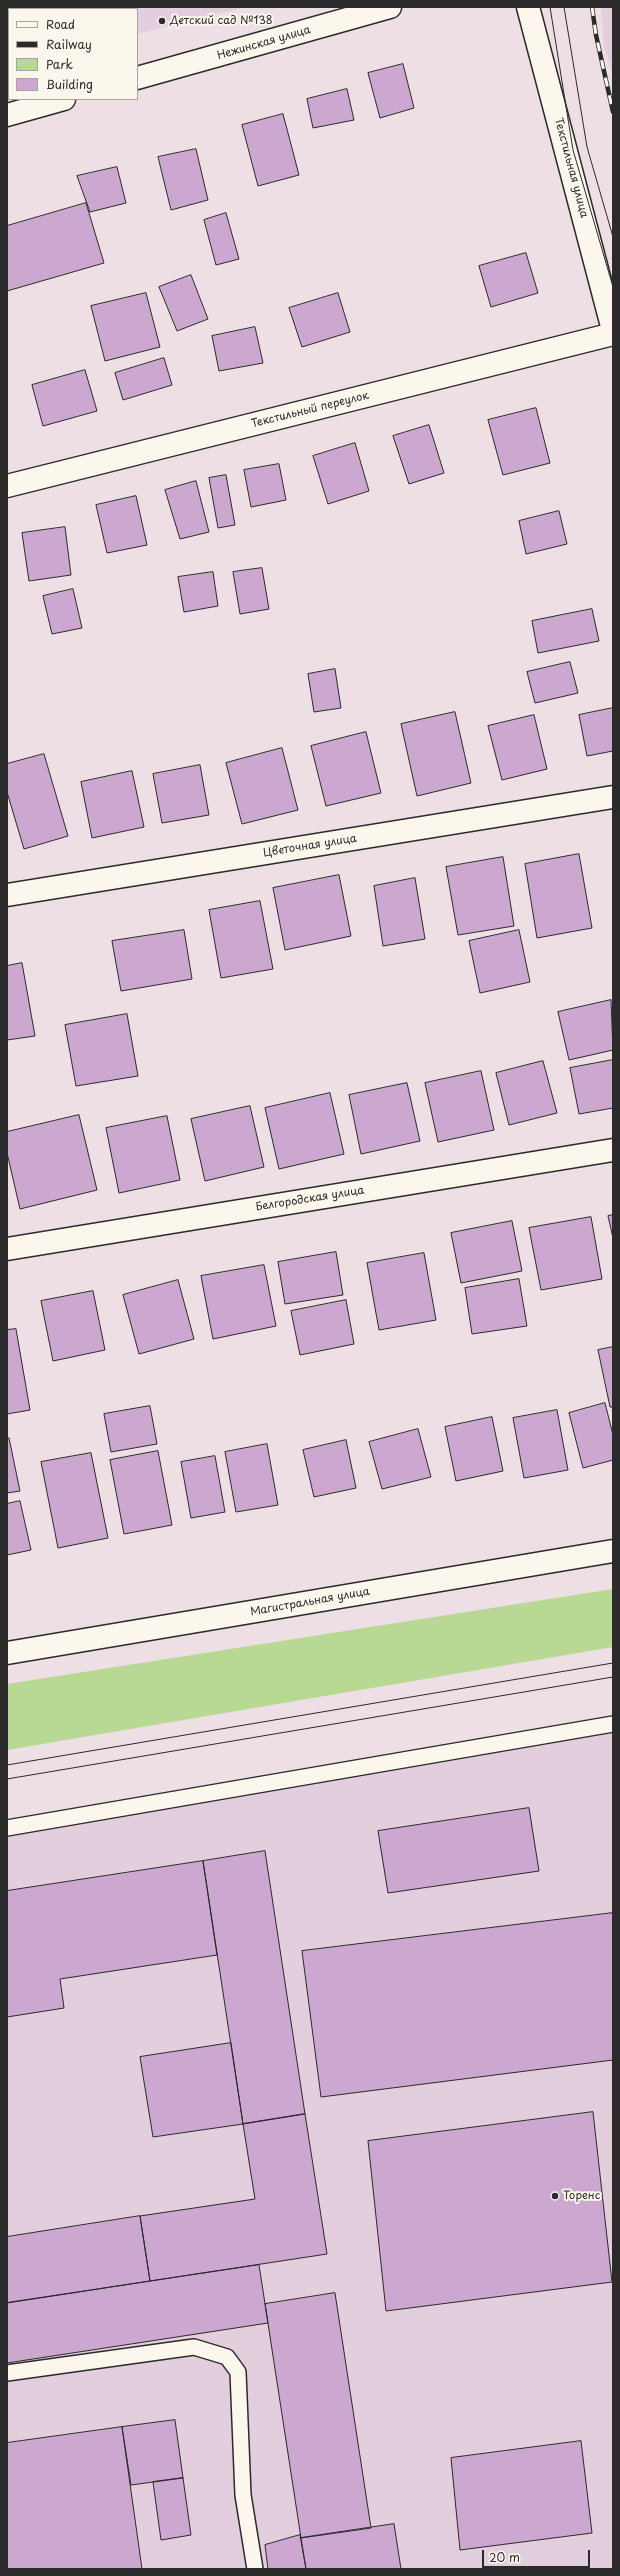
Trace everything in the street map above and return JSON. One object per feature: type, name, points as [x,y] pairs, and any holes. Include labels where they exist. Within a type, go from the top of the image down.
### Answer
[{"type":"street","name":"Нежинская улица","points":[[138,78],[390,7]]},
{"type":"street","name":"Текстильная улица","points":[[528,7],[613,330]]},
{"type":"street","points":[[7,115],[60,100]]},
{"type":"street","name":"Текстильный переулок","points":[[7,486],[613,334]]},
{"type":"street","name":"Цветочная улица","points":[[7,895],[613,798]]},
{"type":"street","name":"Белгородская улица","points":[[7,1249],[613,1150]]},
{"type":"street","name":"Магистральная улица","points":[[7,1653],[613,1551]]},
{"type":"lane","points":[[7,1828],[613,1724]]},
{"type":"lane","points":[[7,2373],[194,2347],[227,2358],[238,2372],[243,2495],[255,2569]]},
{"type":"shaded area","name":"Детский сад №138","points":[[245,7],[138,34],[138,8],[62,8]]},
{"type":"shaded area","points":[[601,7],[613,7],[613,74],[604,48]]},
{"type":"shaded area","points":[[613,1731],[613,2569],[7,2569],[7,1834]]},
{"type":"green space","points":[[613,1589],[613,1647],[7,1750],[7,1684]]},
{"type":"building","points":[[403,64],[414,108],[380,118],[368,73]]},
{"type":"building","points":[[347,89],[354,120],[313,128],[307,99]]},
{"type":"building","points":[[283,114],[299,175],[258,186],[242,125]]},
{"type":"building","points":[[196,149],[208,200],[171,210],[158,157]]},
{"type":"building","points":[[117,167],[126,203],[90,212],[77,176]]},
{"type":"building","points":[[86,203],[104,263],[7,291],[7,226]]},
{"type":"building","points":[[226,213],[239,259],[216,265],[204,220]]},
{"type":"building","points":[[526,253],[538,293],[491,307],[479,266]]},
{"type":"building","points":[[191,275],[208,319],[177,331],[159,287]]},
{"type":"building","points":[[146,293],[160,347],[105,361],[91,306]]},
{"type":"building","points":[[338,293],[350,332],[302,347],[289,308]]},
{"type":"building","points":[[255,327],[263,363],[219,371],[212,336]]},
{"type":"building","points":[[164,358],[172,385],[123,400],[115,373]]},
{"type":"building","points":[[85,370],[97,411],[43,426],[32,385]]},
{"type":"building","points":[[536,408],[550,463],[503,475],[488,420]]},
{"type":"building","points":[[429,425],[444,473],[409,484],[393,436]]},
{"type":"building","points":[[355,443],[369,491],[328,504],[313,456]]},
{"type":"building","points":[[279,464],[286,500],[251,507],[244,470]]},
{"type":"building","points":[[226,475],[235,525],[218,528],[209,478]]},
{"type":"building","points":[[196,481],[209,532],[180,539],[165,490]]},
{"type":"building","points":[[136,496],[147,545],[107,553],[96,505]]},
{"type":"building","points":[[559,511],[567,544],[526,554],[519,521]]},
{"type":"building","points":[[65,527],[71,575],[29,581],[22,533]]},
{"type":"building","points":[[262,568],[269,609],[240,614],[233,572]]},
{"type":"building","points":[[213,572],[218,606],[184,612],[178,577]]},
{"type":"building","points":[[73,589],[82,628],[52,634],[43,596]]},
{"type":"building","points":[[592,609],[599,641],[538,653],[532,621]]},
{"type":"building","points":[[570,662],[578,693],[535,703],[527,672]]},
{"type":"building","points":[[335,669],[341,708],[314,712],[308,674]]},
{"type":"building","points":[[613,708],[613,751],[587,756],[579,715]]},
{"type":"building","points":[[455,712],[471,783],[417,796],[401,724]]},
{"type":"building","points":[[534,715],[547,769],[502,780],[488,726]]},
{"type":"building","points":[[366,732],[381,793],[326,806],[311,746]]},
{"type":"building","points":[[282,748],[298,810],[242,824],[226,763]]},
{"type":"building","points":[[44,754],[68,836],[24,849],[7,792],[7,764]]},
{"type":"building","points":[[200,765],[209,815],[162,823],[153,774]]},
{"type":"building","points":[[132,771],[144,827],[92,838],[81,782]]},
{"type":"building","points":[[579,854],[592,928],[537,938],[525,864]]},
{"type":"building","points":[[503,857],[514,926],[458,935],[446,867]]},
{"type":"building","points":[[339,875],[351,936],[285,950],[273,888]]},
{"type":"building","points":[[415,878],[425,939],[383,946],[374,886]]},
{"type":"building","points":[[260,901],[273,969],[221,978],[209,910]]},
{"type":"building","points":[[184,930],[192,979],[121,991],[112,941]]},
{"type":"building","points":[[519,930],[530,982],[480,993],[469,941]]},
{"type":"building","points":[[22,963],[35,1036],[7,1040],[7,966]]},
{"type":"building","points":[[611,1000],[613,1050],[569,1060],[558,1012]]},
{"type":"building","points":[[127,1014],[138,1076],[76,1086],[65,1025]]},
{"type":"building","points":[[613,1060],[613,1108],[579,1114],[570,1068]]},
{"type":"building","points":[[543,1061],[557,1113],[509,1125],[496,1073]]},
{"type":"building","points":[[481,1071],[494,1130],[438,1142],[425,1083]]},
{"type":"building","points":[[407,1083],[420,1141],[361,1154],[349,1095]]},
{"type":"building","points":[[330,1093],[344,1154],[279,1169],[265,1108]]},
{"type":"building","points":[[250,1106],[264,1167],[205,1181],[191,1119]]},
{"type":"building","points":[[79,1115],[97,1190],[20,1209],[7,1153],[7,1132]]},
{"type":"building","points":[[167,1116],[180,1180],[119,1193],[106,1128]]},
{"type":"building","points":[[613,1215],[613,1238],[608,1216]]},
{"type":"building","points":[[591,1217],[602,1279],[541,1290],[529,1228]]},
{"type":"building","points":[[512,1221],[522,1271],[461,1283],[451,1233]]},
{"type":"building","points":[[336,1252],[343,1295],[285,1304],[278,1262]]},
{"type":"building","points":[[424,1253],[436,1320],[379,1330],[367,1263]]},
{"type":"building","points":[[264,1265],[276,1326],[213,1339],[201,1276]]},
{"type":"building","points":[[519,1279],[527,1326],[472,1334],[465,1288]]},
{"type":"building","points":[[178,1280],[194,1339],[139,1354],[123,1295]]},
{"type":"building","points":[[93,1291],[105,1350],[53,1361],[41,1301]]},
{"type":"building","points":[[346,1300],[354,1344],[300,1355],[291,1311]]},
{"type":"building","points":[[16,1329],[30,1410],[7,1414],[7,1330]]},
{"type":"building","points":[[613,1347],[613,1407],[610,1407],[598,1350]]},
{"type":"building","points":[[605,1403],[613,1435],[613,1460],[583,1468],[569,1413]]},
{"type":"building","points":[[150,1406],[157,1444],[111,1452],[104,1414]]},
{"type":"building","points":[[557,1410],[568,1470],[524,1478],[513,1418]]},
{"type":"building","points":[[492,1417],[503,1471],[456,1481],[445,1427]]},
{"type":"building","points":[[418,1429],[431,1477],[382,1489],[369,1442]]},
{"type":"building","points":[[7,1438],[9,1438],[20,1491],[7,1493]]},
{"type":"building","points":[[346,1440],[356,1488],[314,1497],[303,1450]]},
{"type":"building","points":[[267,1444],[278,1505],[236,1512],[225,1452]]},
{"type":"building","points":[[158,1451],[172,1525],[124,1534],[110,1460]]},
{"type":"building","points":[[91,1453],[108,1538],[58,1548],[41,1462]]},
{"type":"building","points":[[215,1456],[225,1512],[191,1518],[181,1462]]},
{"type":"building","points":[[20,1501],[31,1550],[7,1555],[7,1504]]},
{"type":"building","points":[[529,1808],[539,1871],[388,1893],[378,1831]]},
{"type":"building","points":[[265,1851],[305,2114],[243,2124],[203,1861]]},
{"type":"building","points":[[203,1861],[217,1955],[60,1979],[64,2008],[7,2017],[7,1891]]},
{"type":"building","points":[[613,1913],[613,2060],[321,2097],[302,1951]]},
{"type":"building","points":[[231,2043],[243,2124],[153,2137],[140,2057]]},
{"type":"building","points":[[593,2112],[612,2282],[386,2311],[368,2141]]},
{"type":"building","points":[[305,2114],[327,2254],[150,2281],[140,2216],[255,2199],[243,2124]]},
{"type":"building","points":[[140,2216],[150,2281],[7,2303],[7,2237]]},
{"type":"building","points":[[259,2265],[268,2323],[7,2363],[7,2303]]},
{"type":"building","points":[[335,2293],[371,2528],[301,2538],[265,2304]]},
{"type":"building","points":[[175,2420],[183,2478],[131,2485],[122,2427]]},
{"type":"building","points":[[122,2427],[142,2569],[7,2569],[7,2443]]},
{"type":"building","points":[[581,2441],[592,2533],[460,2550],[451,2458]]},
{"type":"building","points":[[183,2478],[191,2535],[161,2540],[153,2482]]},
{"type":"building","points":[[394,2524],[401,2569],[306,2569],[301,2538]]},
{"type":"building","points":[[300,2535],[306,2569],[268,2569],[265,2545]]},
{"type":"tram line","points":[[550,7],[573,150],[613,287]]},
{"type":"tram line","points":[[564,7],[587,147],[613,237]]},
{"type":"tram line","points":[[7,1765],[613,1663]]},
{"type":"tram line","points":[[7,1779],[613,1677]]},
{"type":"railway","points":[[592,7],[596,35],[613,112]]},
{"type":"place","name":"Детский сад №138","points":[[162,21]]},
{"type":"place","name":"Торенс","points":[[555,2196]]}]
